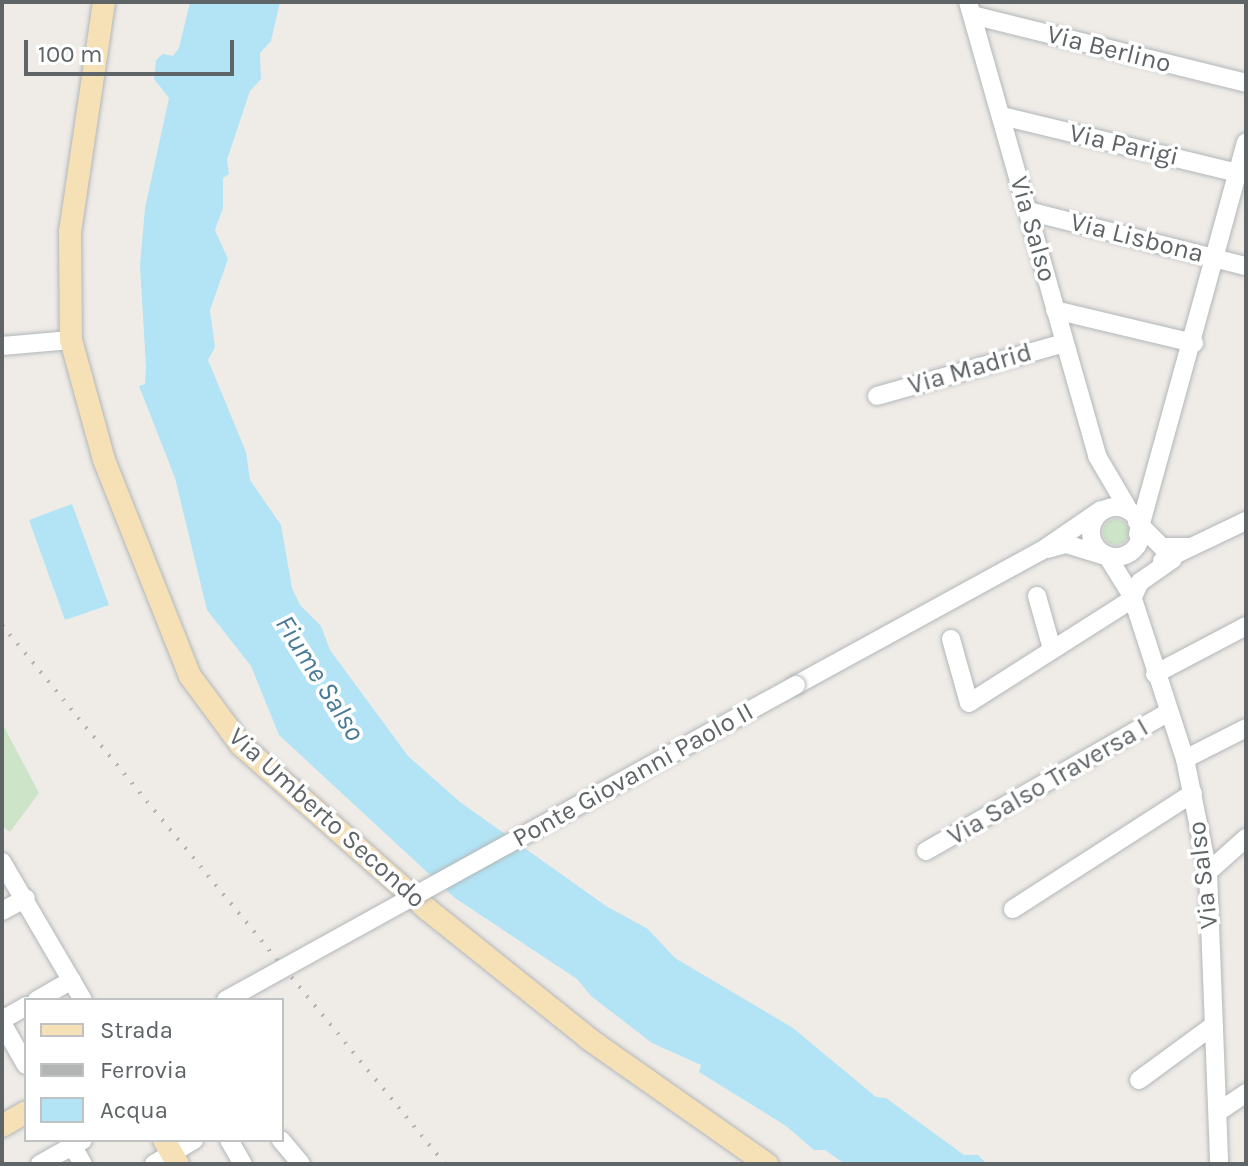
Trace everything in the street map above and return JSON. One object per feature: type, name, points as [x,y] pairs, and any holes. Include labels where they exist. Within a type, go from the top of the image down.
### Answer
[{"type":"main road","name":"Via Umberto Secondo","points":[[104,2],[70,231],[71,340],[104,460],[172,641],[190,676],[241,745],[427,909],[589,1039],[767,1164]]},
{"type":"main road","points":[[2,1126],[24,1113]]},
{"type":"street","name":"Via Berlino","points":[[970,8],[1246,83]]},
{"type":"street","name":"Via Salso","points":[[970,8],[1118,530],[1132,598],[1185,759],[1193,793],[1208,872],[1219,1164]]},
{"type":"street","name":"Via Parigi","points":[[1002,116],[1242,174]]},
{"type":"street","points":[[1118,530],[1154,463],[1194,343],[1242,174],[1246,143]]},
{"type":"street","name":"Via Lisbona","points":[[1028,211],[1246,266]]},
{"type":"street","points":[[1055,310],[1194,343]]},
{"type":"street","points":[[2,346],[71,340]]},
{"type":"street","name":"Via Madrid","points":[[877,396],[1064,343]]},
{"type":"street","points":[[1097,456],[1118,530],[1173,559]]},
{"type":"street","name":"Ponte Giovanni Paolo II","points":[[230,998],[1041,551],[1118,530],[1154,463]]},
{"type":"street","points":[[951,639],[969,703],[1132,598],[1140,582],[1173,559],[1246,521]]},
{"type":"street","points":[[1041,551],[1118,530],[1162,547],[1199,545]]},
{"type":"street","points":[[1037,596],[1052,649]]},
{"type":"street","points":[[1155,674],[1246,626]]},
{"type":"street","name":"Via Salso Traversa I","points":[[926,851],[1169,712]]},
{"type":"street","points":[[1185,759],[1246,728]]},
{"type":"street","points":[[1013,909],[1193,793]]},
{"type":"street","points":[[1208,872],[1246,838]]},
{"type":"street","points":[[2,862],[26,898],[82,998]]},
{"type":"street","points":[[2,911],[26,898]]},
{"type":"street","points":[[40,998],[72,980]]},
{"type":"street","points":[[24,1007],[2,1021],[24,1061]]},
{"type":"street","points":[[1139,1080],[1214,1025]]},
{"type":"street","points":[[1218,1112],[1246,1093]]},
{"type":"street","points":[[40,1164],[75,1142],[83,1164]]},
{"type":"street","points":[[167,1155],[190,1142]]},
{"type":"street","points":[[230,1142],[243,1164]]},
{"type":"street","points":[[283,1142],[301,1164]]},
{"type":"green space","points":[[1116,519],[1125,523],[1129,532],[1125,541],[1116,545],[1107,541],[1103,532],[1107,523]]},
{"type":"green space","points":[[2,723],[39,793],[10,832],[2,826]]},
{"type":"water","name":"Fiume Salso","points":[[190,2],[280,2],[271,41],[260,53],[261,79],[250,91],[227,160],[229,174],[223,178],[223,208],[215,230],[228,259],[210,310],[215,347],[208,360],[246,452],[250,480],[281,525],[292,588],[300,605],[321,626],[330,650],[408,756],[460,802],[606,906],[648,929],[675,958],[793,1028],[876,1097],[886,1098],[964,1155],[978,1155],[987,1164],[845,1164],[825,1150],[814,1150],[786,1126],[699,1072],[701,1065],[652,1043],[591,996],[577,979],[455,898],[279,735],[251,666],[207,610],[175,478],[139,386],[145,384],[146,367],[140,265],[145,208],[169,98],[154,79],[156,60],[163,54],[173,56],[179,48]]},
{"type":"water","points":[[72,504],[109,605],[65,620],[29,520]]},
{"type":"railway","points":[[2,625],[445,1164]]}]
